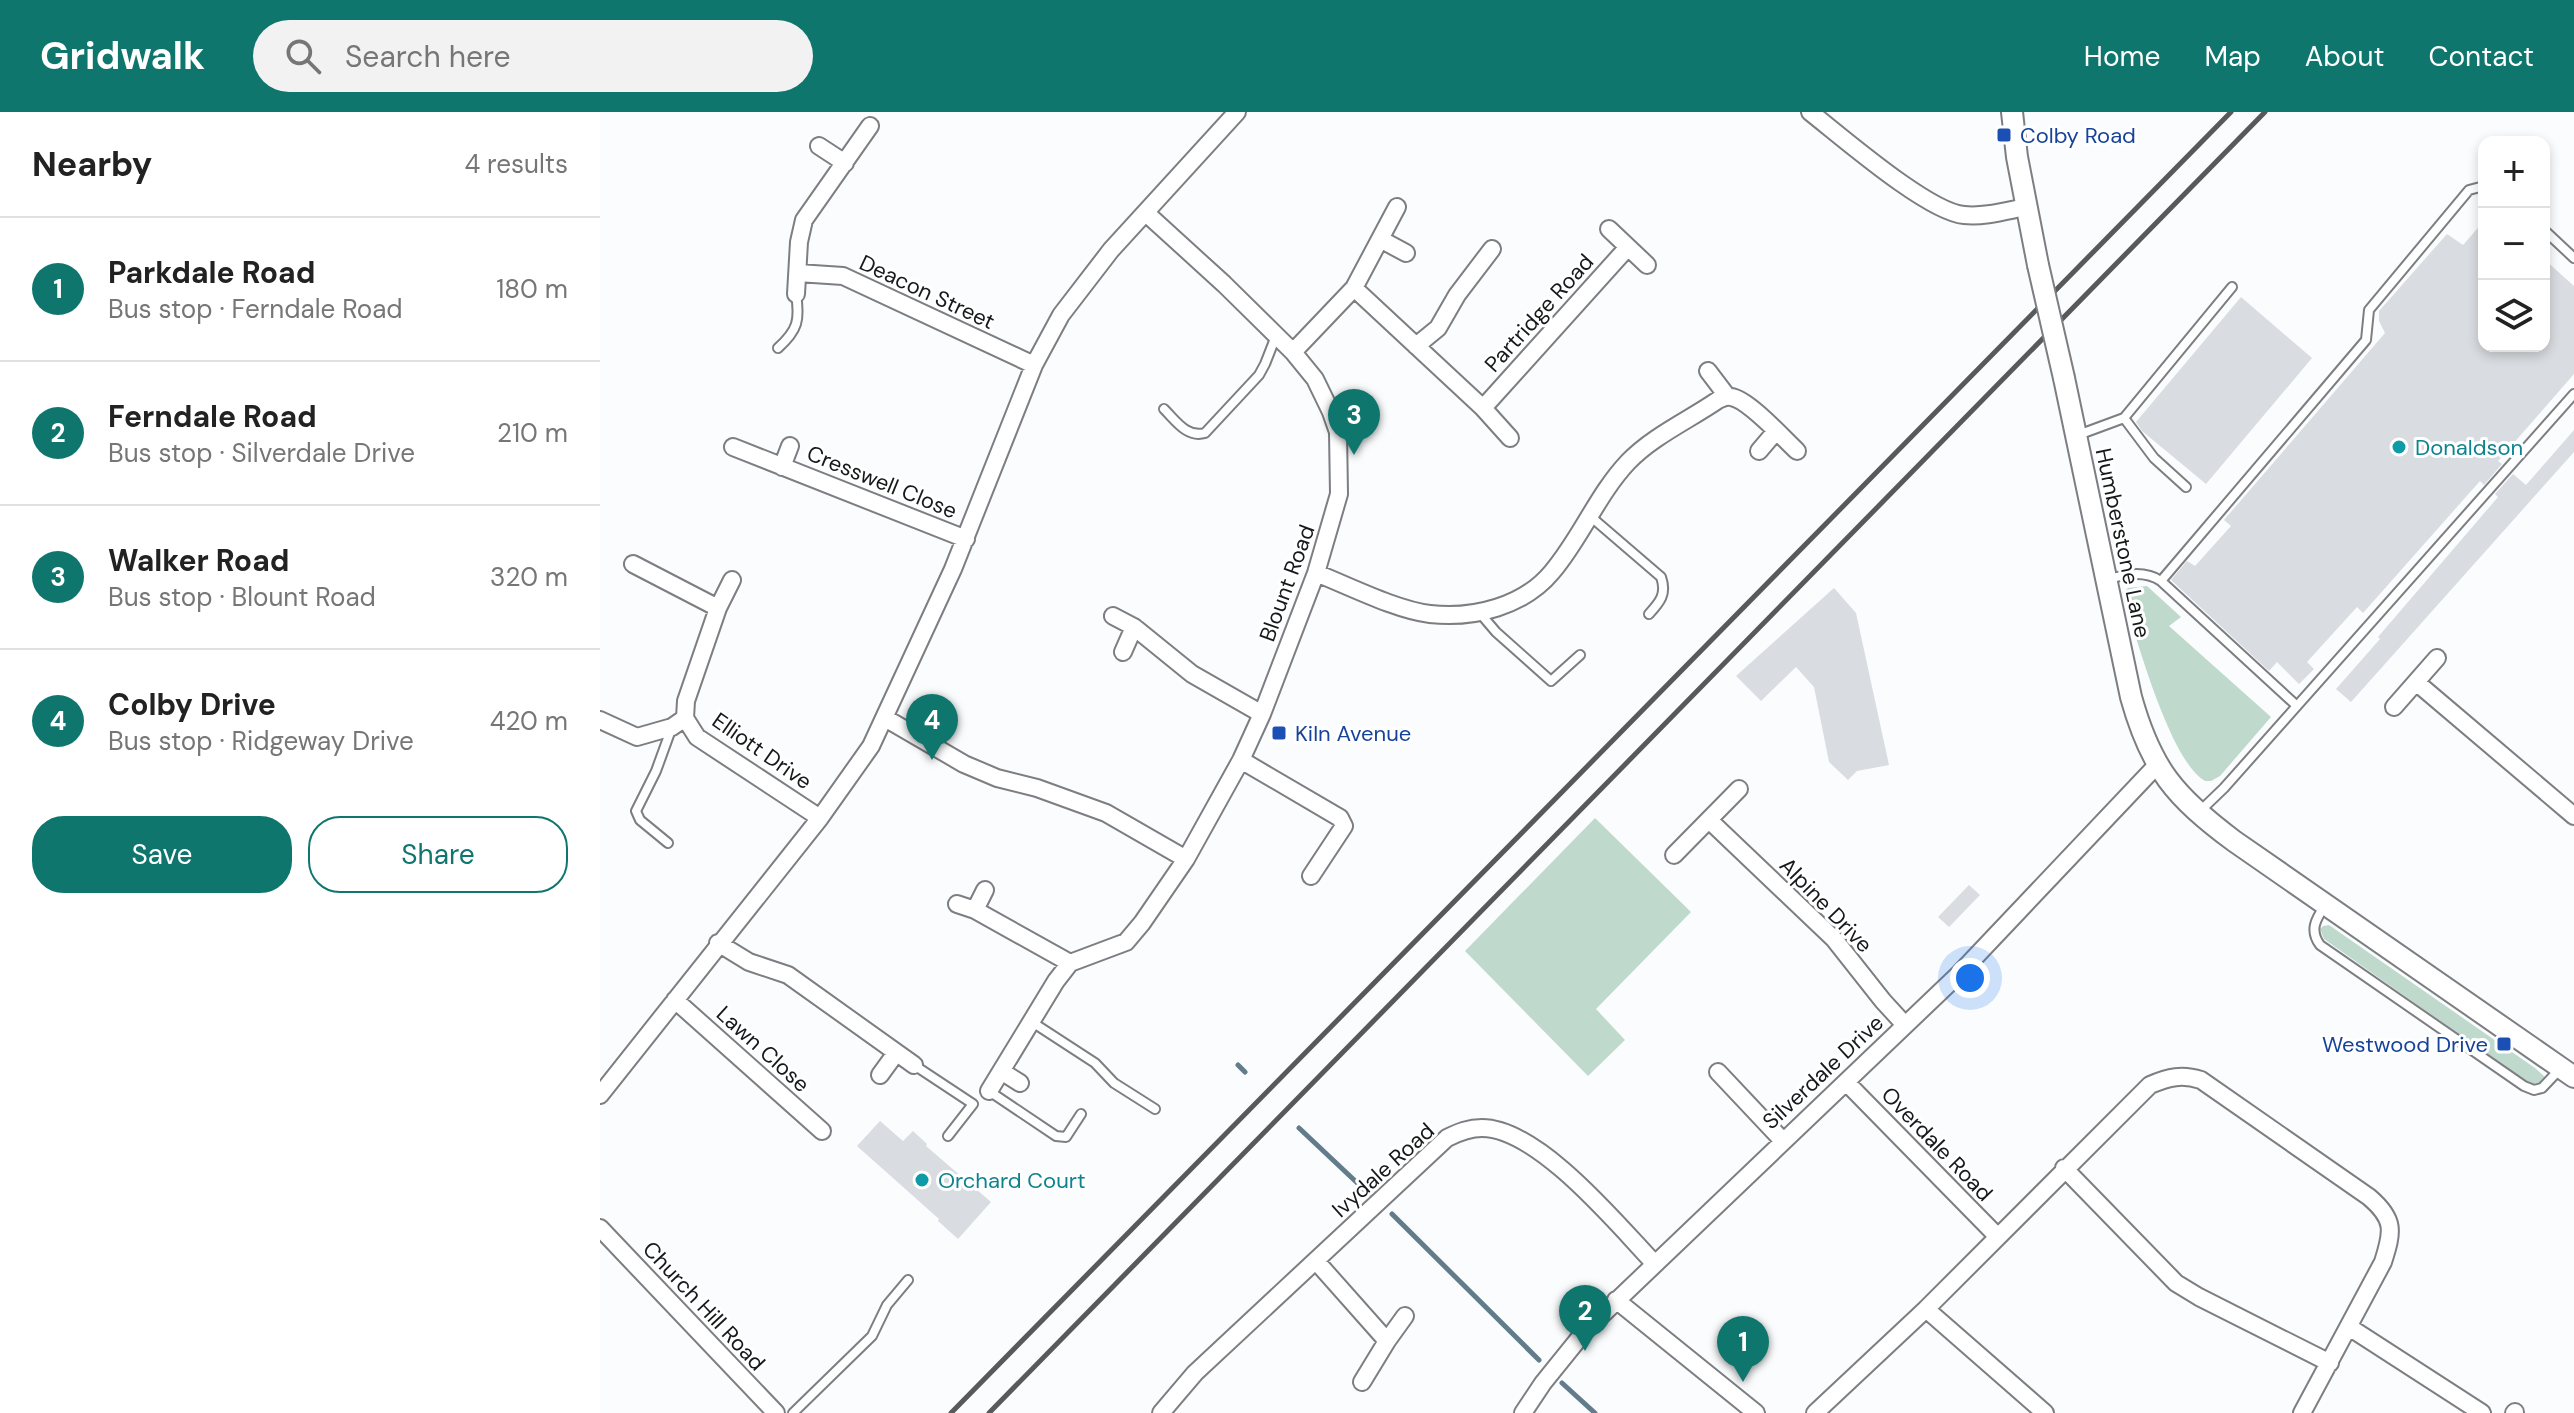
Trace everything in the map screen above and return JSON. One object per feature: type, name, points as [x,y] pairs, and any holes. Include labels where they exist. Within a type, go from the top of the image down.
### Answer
[{"type":"street","points":[[600,1095],[820,818],[871,746],[966,539],[1034,365],[1061,315],[1095,268],[1237,112]]},
{"type":"street","points":[[1810,112],[1936,206],[1961,215],[1988,215],[2026,207]]},
{"type":"street","name":"Humberstone Lane","points":[[2012,112],[2026,207],[2105,580],[2141,733],[2157,765],[2168,782],[2198,814],[2567,1073]]},
{"type":"street","points":[[796,294],[799,242],[804,220],[870,126]]},
{"type":"street","points":[[819,146],[845,163]]},
{"type":"street","points":[[1293,352],[1354,288],[1397,207]]},
{"type":"street","name":"Blount Road","points":[[1070,963],[1126,942],[1186,859],[1241,760],[1262,714],[1316,573],[1339,494],[1338,432],[1315,379],[1276,335],[1146,213]]},
{"type":"street","points":[[1609,229],[1647,265]]},
{"type":"street","points":[[1380,239],[1406,253]]},
{"type":"street","name":"Partridge Road","points":[[1483,408],[1628,247]]},
{"type":"street","points":[[1416,346],[1438,328],[1457,295],[1492,249]]},
{"type":"street","name":"Deacon Street","points":[[798,273],[843,276],[1034,365]]},
{"type":"street","points":[[1354,288],[1483,408],[1510,438]]},
{"type":"street","points":[[1708,371],[1727,396],[1748,406],[1797,451]]},
{"type":"street","points":[[1316,573],[1409,609],[1431,614],[1494,609],[1525,596],[1551,574],[1612,481],[1630,460],[1655,440],[1727,396]]},
{"type":"street","points":[[1759,451],[1776,431]]},
{"type":"street","name":"Cresswell Close","points":[[782,467],[790,446]]},
{"type":"street","name":"Cresswell Close","points":[[733,447],[966,539]]},
{"type":"street","points":[[633,564],[653,564],[718,608]]},
{"type":"street","name":"Elliott Drive","points":[[732,580],[718,608],[679,722],[820,818]]},
{"type":"street","points":[[1113,616],[1134,627],[1192,674],[1262,714]]},
{"type":"street","points":[[1123,652],[1134,627]]},
{"type":"street","points":[[2394,707],[2437,658]]},
{"type":"street","points":[[2416,682],[2574,816]]},
{"type":"street","points":[[885,718],[964,764],[997,778],[1037,788],[1106,813],[1186,859]]},
{"type":"street","points":[[600,720],[637,737],[679,722]]},
{"type":"street","points":[[1241,760],[1340,818],[1344,826],[1340,835],[1311,876]]},
{"type":"street","name":"Silverdale Drive","points":[[1523,1413],[1585,1331],[2008,925],[2157,765]]},
{"type":"street","points":[[1674,855],[1739,789]]},
{"type":"street","name":"Alpine Drive","points":[[1709,820],[1834,939],[1905,1025]]},
{"type":"street","points":[[975,910],[985,890]]},
{"type":"street","points":[[957,904],[975,910],[1070,963],[989,1091]]},
{"type":"street","points":[[718,943],[749,962],[788,975],[914,1065]]},
{"type":"street","name":"Lawn Close","points":[[675,1000],[822,1131]]},
{"type":"street","points":[[880,1075],[896,1053]]},
{"type":"street","points":[[600,1065],[613,1077]]},
{"type":"street","points":[[1001,1071],[1020,1083]]},
{"type":"street","points":[[1718,1072],[1783,1141]]},
{"type":"street","points":[[1815,1413],[1926,1309],[2150,1085],[2169,1077],[2187,1076],[2201,1080],[2386,1212],[2390,1241],[2383,1262],[2302,1413]]},
{"type":"street","name":"Overdale Road","points":[[1846,1082],[1998,1237]]},
{"type":"street","name":"Ivydale Road","points":[[1161,1413],[1195,1373],[1447,1138],[1463,1130],[1483,1128],[1502,1131],[1538,1151],[1581,1186],[1654,1263]]},
{"type":"street","points":[[2064,1168],[2176,1283],[2330,1363]]},
{"type":"street","name":"Church Hill Road","points":[[600,1228],[776,1413]]},
{"type":"street","points":[[1316,1261],[1387,1341]]},
{"type":"street","points":[[1616,1300],[1756,1413]]},
{"type":"street","points":[[1926,1309],[2045,1413]]},
{"type":"street","points":[[1362,1382],[1405,1316]]},
{"type":"street","points":[[2349,1327],[2482,1413]]},
{"type":"street","points":[[751,1413],[763,1401]]},
{"type":"lane","points":[[2161,581],[2366,340],[2369,310],[2469,190],[2478,188]]},
{"type":"lane","points":[[2550,236],[2574,258]]},
{"type":"lane","points":[[2076,436],[2124,418],[2232,287]]},
{"type":"lane","points":[[778,348],[792,335],[797,325],[799,311],[796,294]]},
{"type":"lane","points":[[1164,409],[1190,433],[1205,433],[1259,375],[1276,335]]},
{"type":"lane","points":[[2198,814],[2574,394]]},
{"type":"lane","points":[[2124,418],[2154,458],[2186,487]]},
{"type":"lane","points":[[1590,516],[1661,577],[1665,587],[1663,599],[1649,614]]},
{"type":"lane","points":[[2105,580],[2125,574],[2147,575],[2161,581],[2297,706]]},
{"type":"lane","points":[[1478,611],[1496,632],[1551,681],[1580,655]]},
{"type":"lane","points":[[668,843],[640,820],[636,811],[679,722]]},
{"type":"lane","name":"Humberstone Lane","points":[[2325,905],[2314,925],[2320,945],[2485,1060],[2534,1090],[2567,1073]]},
{"type":"lane","points":[[1031,1021],[1095,1063],[1114,1083],[1155,1109]]},
{"type":"lane","points":[[914,1065],[973,1104],[948,1136]]},
{"type":"lane","points":[[989,1091],[1056,1136],[1066,1137],[1081,1114]]},
{"type":"lane","points":[[793,1413],[872,1336],[887,1305],[908,1280]]},
{"type":"green space","points":[[2147,586],[2181,617],[2169,626],[2271,717],[2220,776],[2211,781],[2205,781],[2192,769],[2179,750],[2146,669],[2124,592],[2128,588]]},
{"type":"green space","points":[[1595,818],[1691,912],[1596,1009],[1625,1040],[1588,1076],[1465,951]]},
{"type":"green space","points":[[2329,925],[2545,1077],[2537,1084],[2528,1083],[2324,939],[2320,929]]},
{"type":"building","name":"Donaldson","points":[[2478,228],[2478,352],[2550,352],[2550,264],[2574,286],[2574,374],[2498,461],[2502,464],[2484,485],[2480,481],[2363,613],[2357,607],[2307,662],[2314,669],[2299,684],[2277,662],[2269,671],[2171,580],[2187,561],[2195,566],[2231,526],[2224,520],[2385,333],[2379,321],[2379,311],[2447,234],[2463,245]]},
{"type":"building","points":[[2241,297],[2312,358],[2206,484],[2142,431],[2136,422]]},
{"type":"building","points":[[2574,430],[2574,452],[2351,702],[2336,689],[2498,497],[2495,494],[2513,474],[2526,485]]},
{"type":"building","points":[[1834,588],[1856,613],[1889,765],[1857,771],[1848,780],[1829,762],[1814,687],[1796,667],[1761,701],[1736,676]]},
{"type":"building","points":[[1969,885],[1980,895],[1949,927],[1938,917]]},
{"type":"building","name":"Orchard Court","points":[[880,1121],[903,1141],[913,1131],[991,1202],[958,1239],[857,1146]]},
{"type":"waterway","points":[[1238,1065],[1245,1072]]},
{"type":"waterway","points":[[1299,1128],[1369,1194]]},
{"type":"waterway","points":[[1392,1214],[1539,1360]]},
{"type":"waterway","points":[[1562,1383],[1595,1413]]},
{"type":"railway","points":[[951,1413],[2231,112]]},
{"type":"railway","points":[[989,1413],[2265,112]]},
{"type":"place","name":"Colby Road","points":[[2004,135]]},
{"type":"place","name":"Donaldson","points":[[2399,447]]},
{"type":"place","name":"Walker Road","points":[[1354,455]]},
{"type":"place","name":"Kiln Avenue","points":[[1279,733]]},
{"type":"place","name":"Colby Drive","points":[[932,760]]},
{"type":"place","name":"Westwood Drive","points":[[2504,1044]]},
{"type":"place","name":"Orchard Court","points":[[922,1180]]},
{"type":"place","name":"Ferndale Road","points":[[1585,1351]]},
{"type":"place","name":"Parkdale Road","points":[[1743,1382]]}]
